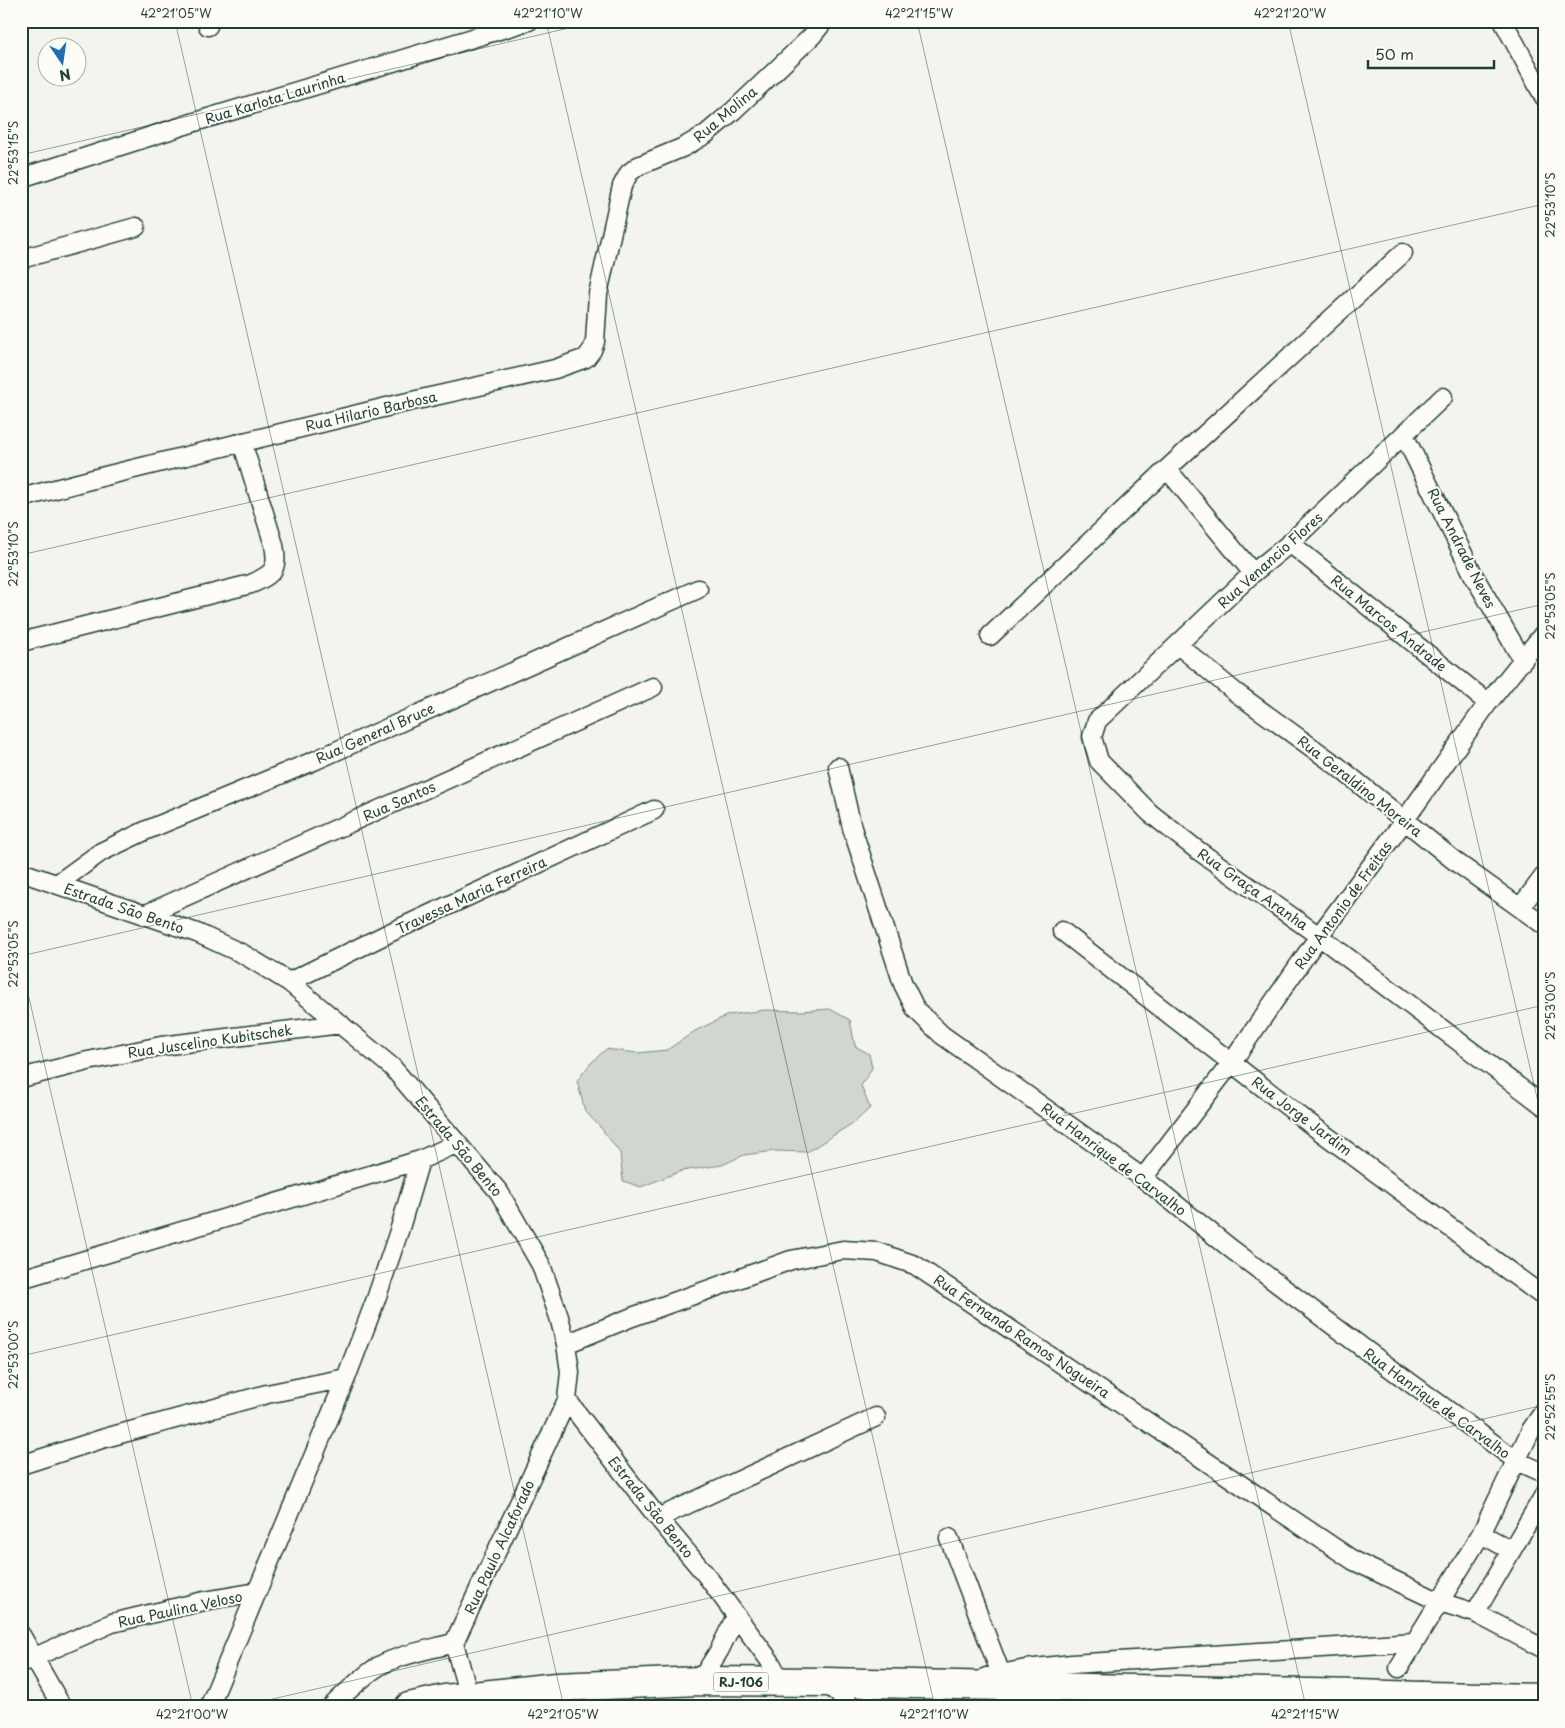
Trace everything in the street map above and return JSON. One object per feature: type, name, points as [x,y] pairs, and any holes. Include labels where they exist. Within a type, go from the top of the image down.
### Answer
[{"type":"highway","name":"RJ-106","points":[[416,1706],[468,1696],[561,1697],[700,1681],[1357,1694],[1422,1696],[1478,1702],[1544,1698]]},
{"type":"street","name":"Rua Karlota Laurinha","points":[[21,178],[206,118],[529,21]]},
{"type":"street","name":"Rua Molina","points":[[613,223],[622,186],[629,173],[638,166],[684,147],[706,134],[812,36],[824,21]]},
{"type":"street","points":[[1507,23],[1544,97]]},
{"type":"street","name":"Rua Hilario Barbosa","points":[[21,498],[399,404],[555,369],[586,358],[595,342],[598,294],[613,223]]},
{"type":"street","points":[[21,258],[136,227]]},
{"type":"street","points":[[990,636],[1166,469],[1404,253]]},
{"type":"street","name":"Rua Venancio Flores","points":[[1097,721],[1253,573],[1290,543],[1443,397]]},
{"type":"street","name":"Rua Andrade Neves","points":[[1404,435],[1474,576],[1523,661]]},
{"type":"street","points":[[21,642],[251,584],[269,576],[277,558],[242,442]]},
{"type":"street","points":[[1166,469],[1253,573]]},
{"type":"street","name":"Rua Marcos Andrade","points":[[1290,543],[1488,703]]},
{"type":"street","name":"Rua General Bruce","points":[[57,884],[100,852],[147,830],[316,760],[698,589]]},
{"type":"street","name":"Rua Antonio de Freitas","points":[[1143,1178],[1232,1062],[1319,936],[1488,703],[1544,633]]},
{"type":"street","name":"Rua Geraldino Moreira","points":[[1178,645],[1235,692],[1336,765],[1456,862],[1544,925]]},
{"type":"street","name":"Rua Santos","points":[[144,915],[653,687]]},
{"type":"street","name":"Rua Graça Aranha","points":[[1097,721],[1092,737],[1099,761],[1150,813],[1196,849],[1319,936],[1544,1106]]},
{"type":"street","name":"Rua Hanrique de Carvalho","points":[[838,767],[852,828],[861,857],[904,984],[916,1010],[942,1035],[1143,1178],[1230,1248],[1371,1354],[1517,1461],[1544,1473]]},
{"type":"street","name":"Travessa Maria Ferreira","points":[[289,982],[386,934],[654,810]]},
{"type":"street","name":"Estrada São Bento","points":[[21,872],[197,933],[243,954],[289,982],[392,1067],[499,1192],[541,1265],[560,1317],[566,1344],[570,1372],[567,1400],[658,1518],[706,1575],[770,1661],[781,1682]]},
{"type":"street","points":[[1520,908],[1544,876]]},
{"type":"street","name":"Rua Jorge Jardim","points":[[1062,932],[1317,1128],[1544,1297]]},
{"type":"street","name":"Rua Juscelino Kubitschek","points":[[21,1078],[88,1061],[161,1046],[341,1024]]},
{"type":"street","points":[[21,1279],[420,1160],[458,1143]]},
{"type":"street","points":[[209,1707],[346,1378],[376,1299],[420,1160]]},
{"type":"street","name":"Rua Fernando Ramos Nogueira","points":[[566,1344],[632,1317],[791,1260],[843,1250],[877,1252],[915,1265],[1354,1561],[1440,1602],[1475,1614],[1544,1649]]},
{"type":"street","points":[[21,1465],[105,1438],[267,1394],[346,1378]]},
{"type":"street","name":"Rua Paulo Alcaforado","points":[[454,1643],[567,1400]]},
{"type":"street","points":[[1399,1668],[1480,1534],[1531,1430],[1544,1411]]},
{"type":"street","points":[[658,1518],[876,1417]]},
{"type":"street","points":[[1475,1614],[1544,1495]]},
{"type":"street","points":[[1480,1534],[1512,1550]]},
{"type":"street","points":[[949,1538],[1001,1674]]},
{"type":"street","name":"Rua Paulina Veloso","points":[[27,1660],[112,1623],[204,1601],[257,1592]]},
{"type":"street","points":[[700,1681],[719,1651],[736,1616]]},
{"type":"street","points":[[21,1634],[27,1660],[62,1707]]},
{"type":"street","points":[[936,1685],[1026,1669],[1072,1664],[1414,1642]]},
{"type":"street","points":[[331,1707],[348,1690],[379,1666],[391,1660],[454,1643],[468,1696]]},
{"type":"street","points":[[826,1682],[852,1707]]},
{"type":"shaded area","points":[[830,1009],[850,1020],[855,1046],[869,1054],[872,1068],[861,1086],[870,1108],[856,1121],[807,1152],[775,1151],[744,1155],[722,1165],[681,1171],[641,1187],[623,1181],[620,1153],[585,1111],[577,1081],[590,1064],[606,1049],[637,1053],[667,1050],[695,1031],[728,1015],[765,1010],[800,1011]]}]
